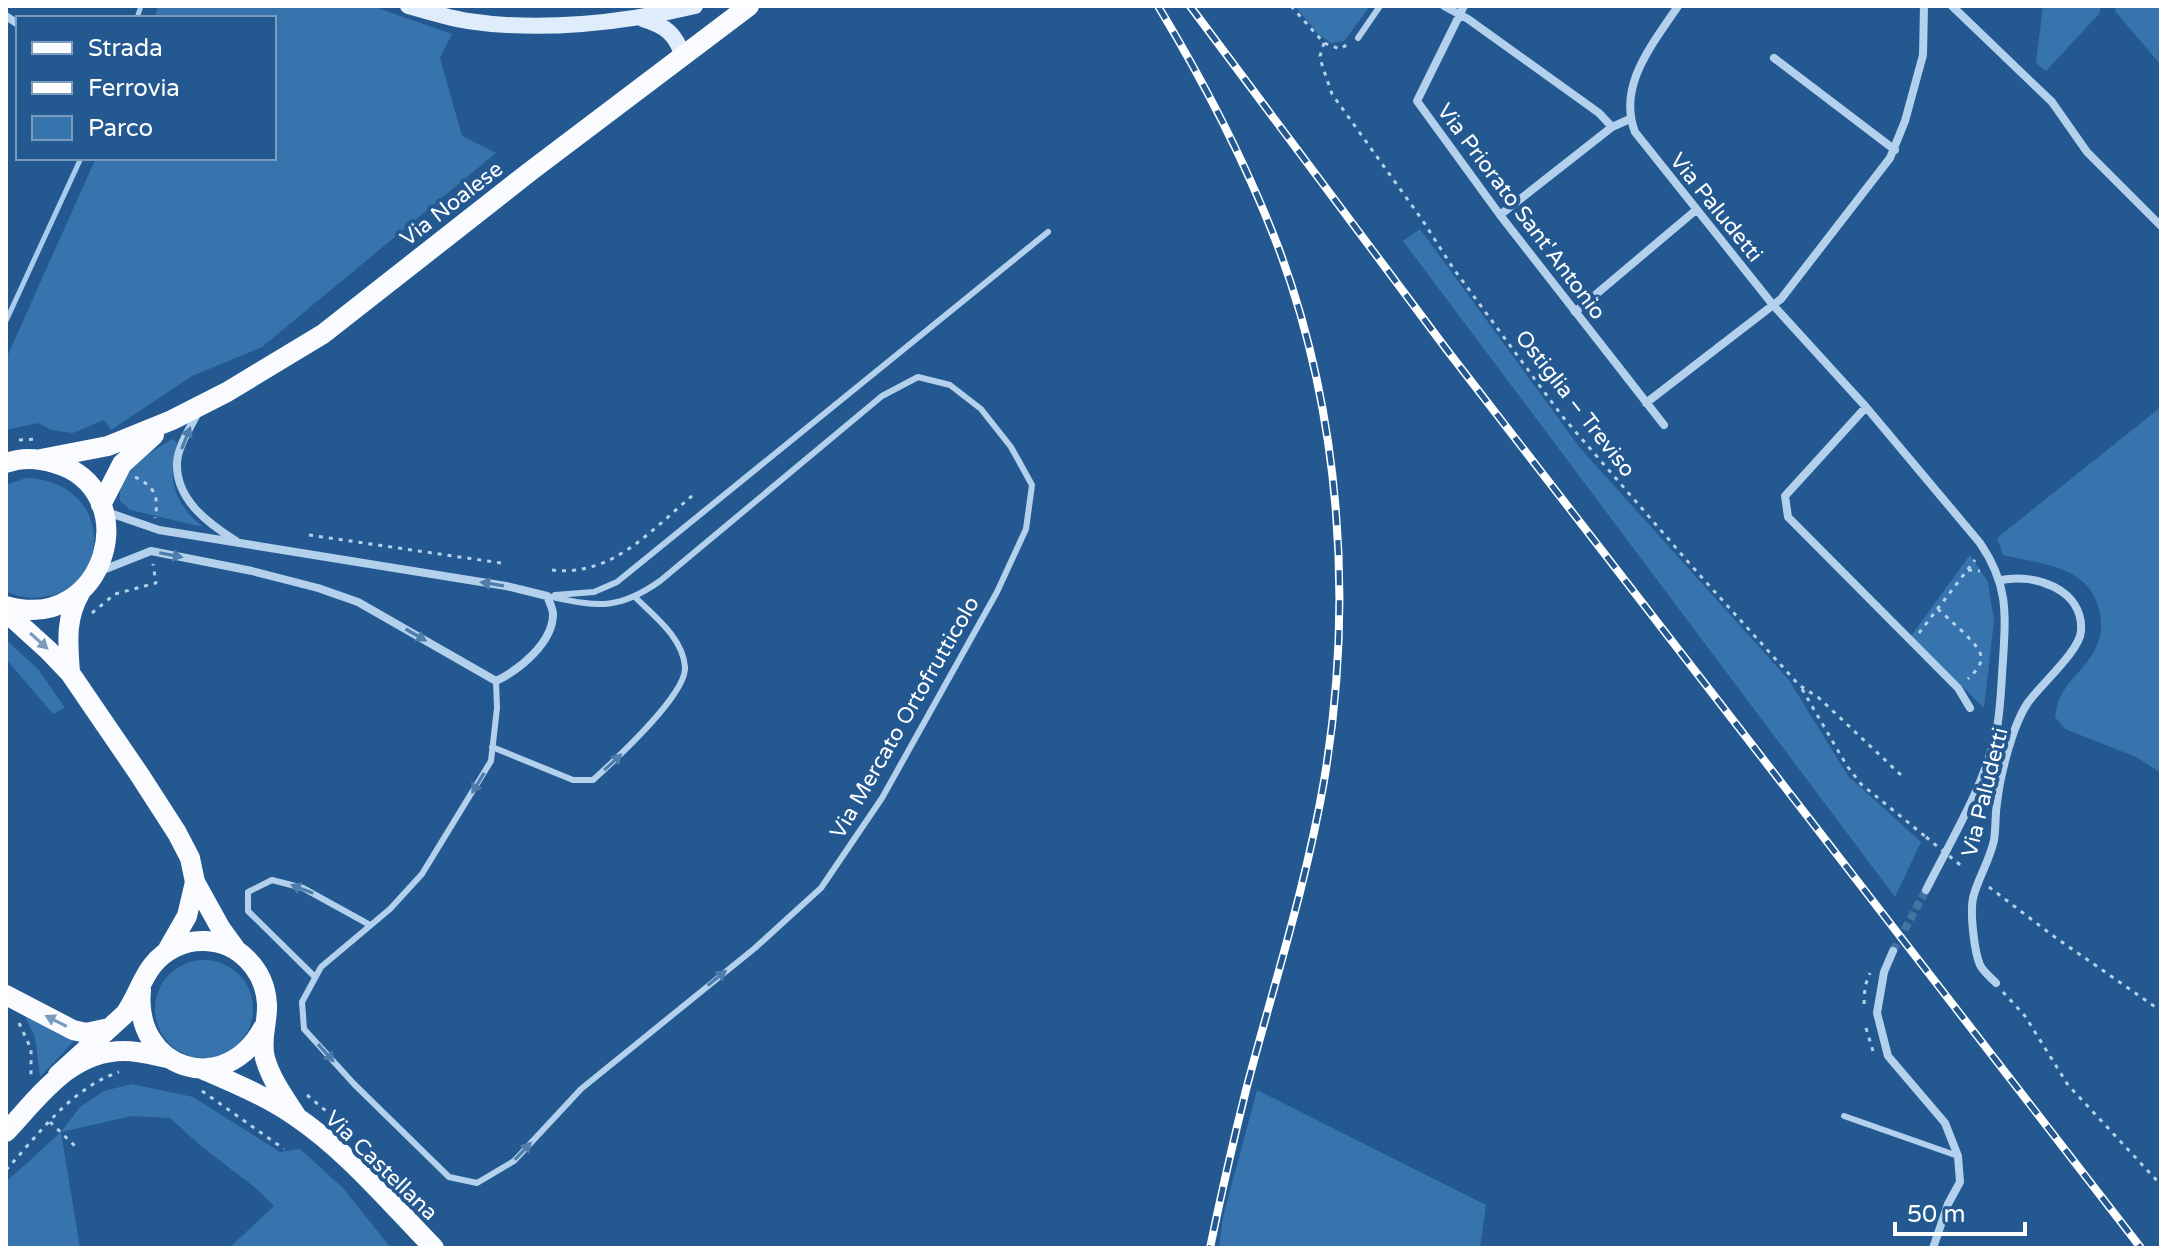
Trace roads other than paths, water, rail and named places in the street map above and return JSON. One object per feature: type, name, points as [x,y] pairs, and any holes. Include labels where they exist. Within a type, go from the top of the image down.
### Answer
[{"type":"main road","points":[[408,6],[467,21],[529,25],[641,18],[695,6]]},
{"type":"main road","name":"Via Noalese","points":[[8,453],[26,459],[44,450],[108,446],[200,407],[323,334],[532,170],[749,6]]},
{"type":"main road","points":[[641,18],[661,24],[671,32],[683,57]]},
{"type":"main road","name":"Via Noalese","points":[[102,507],[122,464],[172,420]]},
{"type":"main road","name":"Via Noalese","points":[[44,450],[77,474],[91,488],[102,507]]},
{"type":"main road","points":[[70,673],[67,627],[72,607],[97,573],[105,552],[107,531],[102,507]]},
{"type":"main road","points":[[6,606],[35,611],[52,608],[80,593]]},
{"type":"main road","name":"Via Castellana","points":[[6,612],[70,673],[177,833],[190,858],[195,882],[221,929],[237,951],[254,965],[264,985],[267,1006],[263,1028],[264,1054],[270,1075],[297,1117]]},
{"type":"main road","points":[[6,1132],[58,1075],[125,1014],[150,967],[167,951],[187,916],[195,882]]},
{"type":"main road","points":[[167,951],[184,943],[202,940],[221,943],[237,951]]},
{"type":"main road","points":[[141,988],[139,1008],[143,1027],[153,1044],[167,1058]]},
{"type":"main road","points":[[6,995],[73,1030],[86,1033],[109,1028]]},
{"type":"main road","points":[[196,1077],[245,1053],[256,1042],[263,1028]]},
{"type":"main road","name":"Via Castellana","points":[[58,1075],[110,1053],[125,1051],[167,1058],[196,1077],[254,1091],[297,1117],[350,1162],[434,1248]]},
{"type":"street","points":[[1444,6],[1462,10],[1599,113],[1612,127]]},
{"type":"street","points":[[1500,215],[1612,127],[1630,119],[1631,95],[1638,65],[1678,6]]},
{"type":"street","points":[[1646,403],[1788,292],[1895,150],[1923,55],[1924,6]]},
{"type":"street","points":[[1952,6],[2052,102],[2087,152],[2161,226]]},
{"type":"street","name":"Via Priorato Sant'Antonio","points":[[1462,10],[1417,101],[1500,215],[1664,425]]},
{"type":"street","points":[[1774,58],[1895,150]]},
{"type":"street","name":"Via Paludetti","points":[[1630,119],[1643,145],[1773,305],[1866,407],[1980,543],[2001,580],[2006,612],[1996,734],[1969,809],[1926,890]]},
{"type":"street","points":[[1575,312],[1696,210]]},
{"type":"street","name":"Via Mercato Ortofrutticolo","points":[[200,407],[177,464],[183,491],[206,522],[240,543]]},
{"type":"street","name":"Via Paludetti","points":[[1866,407],[1785,496],[1788,517],[1958,688],[1970,708]]},
{"type":"street","name":"Via Mercato Ortofrutticolo","points":[[102,507],[122,519],[152,528],[547,596]]},
{"type":"street","points":[[97,573],[151,551],[318,588],[358,602],[496,681],[516,671],[547,636],[553,614],[547,596]]},
{"type":"street","name":"Via Paludetti","points":[[1996,983],[1980,965],[1973,928],[1973,899],[1994,841],[2002,779],[2026,706],[2063,662],[2081,634],[2081,618],[2076,605],[2063,591],[2023,579],[2001,580]]},
{"type":"street","points":[[1893,951],[1884,972],[1877,1013],[1888,1056],[1945,1123],[1958,1156],[1960,1182],[1948,1204],[1933,1248]]},
{"type":"lane","points":[[1358,38],[1380,6]]},
{"type":"lane","points":[[547,596],[594,592],[617,582],[1048,232]]},
{"type":"lane","name":"Via Mercato Ortofrutticolo","points":[[496,681],[497,708],[491,761],[422,874],[390,909],[321,967],[302,1002],[304,1029],[354,1084],[449,1177],[477,1183],[514,1161],[581,1089],[755,948],[821,888],[882,798],[997,592],[1026,529],[1032,485],[1011,447],[981,409],[950,385],[918,377],[882,396],[636,598],[594,606],[547,596]]},
{"type":"lane","points":[[492,747],[573,780],[593,780],[625,750],[679,689],[685,668],[675,639],[636,598]]},
{"type":"lane","points":[[315,977],[248,911],[248,892],[272,880],[303,888],[370,925]]},
{"type":"lane","points":[[1844,1116],[1958,1156]]},
{"type":"waterway","points":[[138,16],[141,6]]},
{"type":"waterway","points":[[6,321],[80,160]]},
{"type":"tunnel","points":[[1893,951],[1926,890]]},
{"type":"railway","points":[[1158,6],[1237,152],[1265,213],[1299,308],[1316,374],[1328,441],[1336,509],[1339,577],[1333,714],[1317,820],[1299,898],[1246,1090],[1210,1248]]},
{"type":"railway","points":[[1190,6],[1447,350],[2141,1248]]}]
